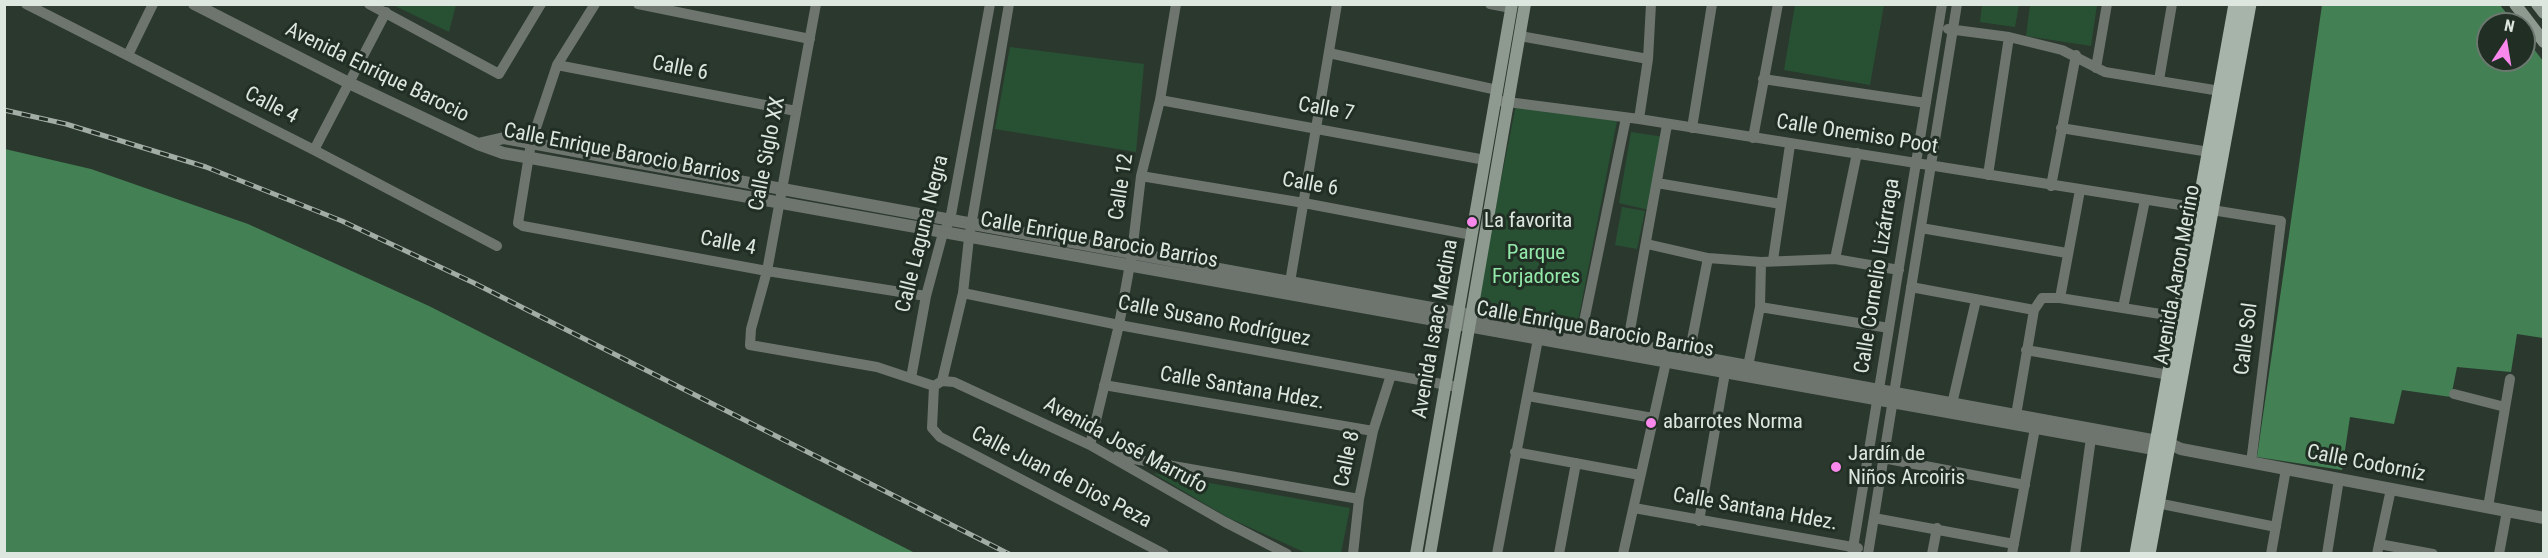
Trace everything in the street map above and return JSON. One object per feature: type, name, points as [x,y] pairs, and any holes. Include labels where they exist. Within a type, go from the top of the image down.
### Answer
[{"type":"main road","name":"Avenida Isaac Medina","points":[[1416,554],[1433,455],[1470,321],[1525,4]]},
{"type":"main road","name":"Avenida Aaron Merino","points":[[2148,554],[2226,92],[2236,4]]},
{"type":"main road","name":"Avenida Aaron Merino","points":[[2137,554],[2166,447],[2169,375],[2179,317],[2205,209],[2209,152],[2249,4]]},
{"type":"main road","points":[[2515,4],[2544,42]]},
{"type":"main road","points":[[2537,4],[2544,13]]},
{"type":"main road","name":"Avenida Isaac Medina","points":[[1430,554],[1446,457],[1457,319],[1512,6]]},
{"type":"street","name":"Calle 4","points":[[26,4],[497,246]]},
{"type":"street","points":[[128,55],[153,4]]},
{"type":"street","name":"Avenida Enrique Barocio","points":[[194,4],[349,83],[478,144]]},
{"type":"street","points":[[369,4],[500,74],[540,5]]},
{"type":"street","points":[[528,159],[557,65],[595,4]]},
{"type":"street","points":[[638,4],[810,39]]},
{"type":"street","name":"Calle Siglo XX","points":[[816,4],[767,271],[751,329],[750,345],[877,368],[911,378]]},
{"type":"street","name":"Calle Laguna Negra","points":[[911,378],[926,296],[943,233],[950,220],[990,4]]},
{"type":"street","name":"Calle Laguna Negra","points":[[940,437],[932,428],[938,383],[963,293],[969,238],[1009,4]]},
{"type":"street","name":"Calle 12","points":[[1090,445],[1119,325],[1132,254],[1141,176],[1160,100],[1176,4]]},
{"type":"street","points":[[1290,282],[1337,4]]},
{"type":"street","points":[[1490,4],[1512,6]]},
{"type":"street","points":[[1639,119],[1648,59],[1651,4]]},
{"type":"street","points":[[1692,128],[1712,4]]},
{"type":"street","points":[[1753,138],[1778,4]]},
{"type":"street","name":"Calle Cornelio Lizárraga","points":[[1853,550],[1942,4]]},
{"type":"street","name":"Calle Cornelio Lizárraga","points":[[1868,552],[1957,4]]},
{"type":"street","points":[[2096,68],[2107,4]]},
{"type":"street","points":[[2159,80],[2172,4]]},
{"type":"street","points":[[314,150],[386,12]]},
{"type":"street","points":[[1938,27],[2009,37],[2076,56],[2105,72],[2226,92]]},
{"type":"street","points":[[1520,36],[1648,59]]},
{"type":"street","points":[[1988,175],[2009,37]]},
{"type":"street","points":[[983,44],[1001,48]]},
{"type":"street","points":[[1329,53],[1496,95]]},
{"type":"street","points":[[2051,186],[2076,56]]},
{"type":"street","name":"Calle 6","points":[[557,65],[796,111]]},
{"type":"street","points":[[1763,79],[1926,103]]},
{"type":"street","name":"Calle Onemiso Poot","points":[[1496,95],[1508,102],[1639,119],[1790,145],[1857,153],[1931,167],[2282,221]]},
{"type":"street","name":"Calle 7","points":[[1160,100],[1485,160]]},
{"type":"street","points":[[1581,336],[1626,118]]},
{"type":"street","points":[[1626,350],[1667,125]]},
{"type":"street","points":[[2061,128],[2209,152]]},
{"type":"street","name":"Calle Enrique Barocio Barrios","points":[[478,144],[504,138],[1290,282],[1457,319]]},
{"type":"street","name":"Calle Enrique Barocio Barrios","points":[[478,144],[528,159],[778,204],[1130,266],[1457,319],[1581,336],[1666,362],[1878,395]]},
{"type":"street","points":[[1773,260],[1790,145]]},
{"type":"street","points":[[1834,259],[1857,153]]},
{"type":"street","name":"Calle 4","points":[[528,159],[518,216],[518,223],[523,226],[767,271],[926,296]]},
{"type":"street","name":"Calle 6","points":[[1141,176],[1304,203],[1472,235]]},
{"type":"street","points":[[1657,183],[1781,204]]},
{"type":"street","points":[[2060,298],[2080,190]]},
{"type":"street","points":[[2123,308],[2145,200]]},
{"type":"street","name":"Calle Sol","points":[[2252,463],[2282,221]]},
{"type":"street","points":[[1921,228],[2067,253]]},
{"type":"street","points":[[1647,244],[1708,258],[1761,262],[1834,259],[1899,270]]},
{"type":"street","points":[[1689,356],[1708,258]]},
{"type":"street","points":[[1748,366],[1760,307],[1761,262]]},
{"type":"street","points":[[1911,287],[2034,310]]},
{"type":"street","name":"Calle Susano Rodríguez","points":[[963,293],[1119,325],[1452,386]]},
{"type":"street","points":[[2015,420],[2034,310],[2042,298],[2060,298],[2179,317]]},
{"type":"street","points":[[1952,404],[1976,300]]},
{"type":"street","points":[[1760,307],[1889,328]]},
{"type":"street","name":"Calle Enrique Barocio Barrios","points":[[1470,321],[1538,339],[1689,356],[1748,366],[1893,398],[2166,447]]},
{"type":"street","points":[[1497,554],[1538,339]]},
{"type":"street","points":[[2026,350],[2169,375]]},
{"type":"street","points":[[1623,554],[1666,362]]},
{"type":"street","points":[[1699,521],[1725,373]]},
{"type":"street","name":"Calle 8","points":[[1353,554],[1359,499],[1373,431],[1391,375]]},
{"type":"street","points":[[911,378],[938,383]]},
{"type":"street","points":[[2488,507],[2510,379]]},
{"type":"street","name":"Avenida José Marrufo","points":[[938,383],[954,382],[1090,445],[1225,522],[1287,554]]},
{"type":"street","name":"Calle Santana Hdez.","points":[[1104,385],[1373,431]]},
{"type":"street","points":[[2454,394],[2505,407]]},
{"type":"street","points":[[1528,396],[1653,418]]},
{"type":"street","name":"Calle Enrique Barocio Barrios","points":[[1893,398],[1952,404],[2015,420],[2035,428],[2091,438],[2166,447]]},
{"type":"street","points":[[1874,518],[1937,528],[2013,548],[2035,428]]},
{"type":"street","name":"Calle Juan de Dios Peza","points":[[940,437],[1164,554]]},
{"type":"street","points":[[2075,554],[2091,438]]},
{"type":"street","name":"Calle Codorníz","points":[[2166,447],[2544,518]]},
{"type":"street","points":[[1515,452],[1640,475]]},
{"type":"street","points":[[1108,454],[1359,499]]},
{"type":"street","points":[[1433,455],[1446,457]]},
{"type":"street","points":[[1883,458],[2025,485]]},
{"type":"street","points":[[1559,554],[1575,463]]},
{"type":"street","points":[[2271,554],[2286,469]]},
{"type":"street","points":[[2327,554],[2339,479]]},
{"type":"street","points":[[2391,489],[2378,549],[2433,554]]},
{"type":"street","points":[[2157,503],[2276,527]]},
{"type":"street","name":"Calle Santana Hdez.","points":[[1634,508],[1868,552]]},
{"type":"street","points":[[2499,554],[2507,511]]},
{"type":"street","points":[[1932,554],[1937,528]]},
{"type":"green space","points":[[393,5],[456,5],[449,32]]},
{"type":"green space","points":[[1795,5],[1884,5],[1870,85],[1784,70]]},
{"type":"green space","points":[[1982,5],[2019,5],[2015,27],[1980,22]]},
{"type":"green space","points":[[2030,5],[2097,5],[2091,46],[2026,36]]},
{"type":"green space","points":[[2322,5],[2500,5],[2506,12],[2476,12],[2476,72],[2536,72],[2536,52],[2543,61],[2543,338],[2517,334],[2511,372],[2457,367],[2451,397],[2402,390],[2394,424],[2350,417],[2342,470],[2257,457]]},
{"type":"green space","points":[[1010,47],[1144,64],[1136,152],[995,129]]},
{"type":"green space","name":"Parque Forjadores","points":[[1516,105],[1617,121],[1577,326],[1475,310]]},
{"type":"green space","points":[[1631,132],[1664,137],[1649,210],[1619,203]]},
{"type":"green space","points":[[5,149],[91,169],[248,224],[429,306],[915,553],[5,553]]},
{"type":"green space","points":[[1622,207],[1645,211],[1637,249],[1615,245]]},
{"type":"green space","points":[[1153,473],[1350,508],[1341,553],[1306,553],[1227,517]]},
{"type":"railway","points":[[4,110],[66,124],[206,167],[342,221],[474,283],[1009,554]]},
{"type":"place","name":"La favorita","points":[[1472,222]]},
{"type":"place","name":"abarrotes Norma","points":[[1651,423]]},
{"type":"place","name":"Jardín de Niños Arcoiris","points":[[1836,467]]}]
